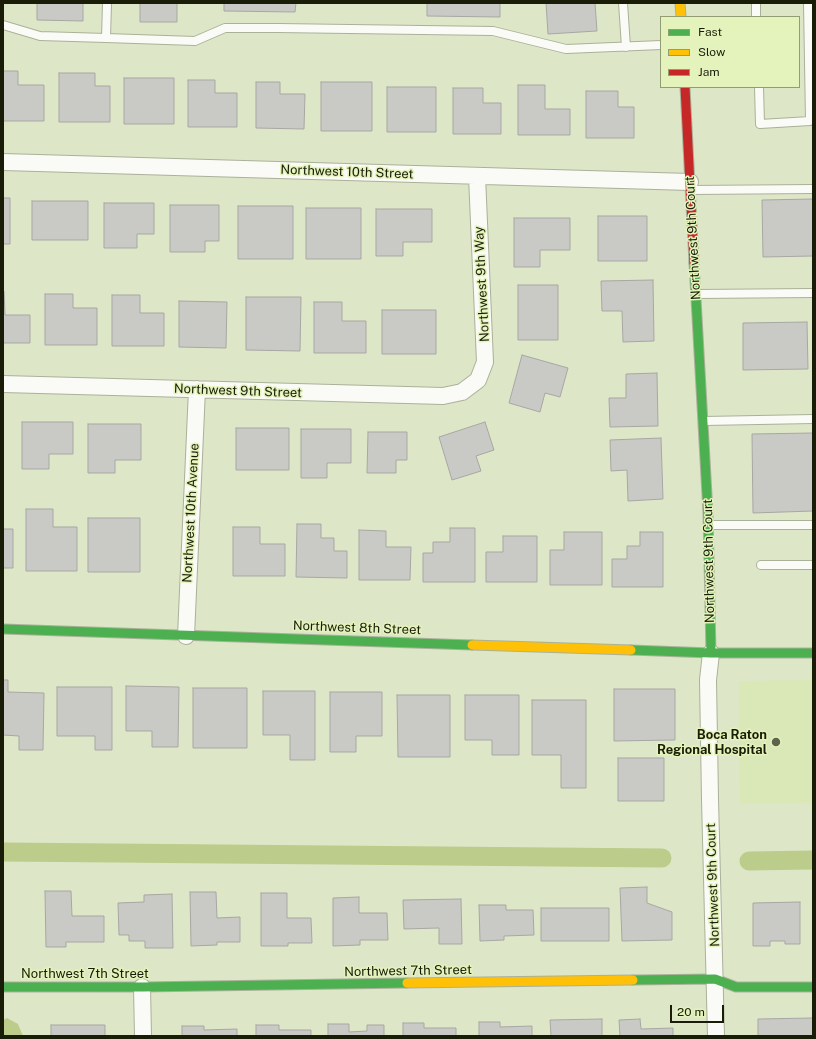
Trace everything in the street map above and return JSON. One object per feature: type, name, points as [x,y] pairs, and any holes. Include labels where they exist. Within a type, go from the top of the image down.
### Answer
[{"type":"street","points":[[680,3],[681,16]]},
{"type":"street","name":"Northwest 9th Court","points":[[685,88],[709,525],[711,653],[708,680],[716,979],[716,1036]]},
{"type":"street","name":"Northwest 10th Street","points":[[3,162],[477,176],[690,186]]},
{"type":"street","name":"Northwest 9th Way","points":[[470,386],[478,380],[485,362],[477,176]]},
{"type":"street","name":"Northwest 9th Street","points":[[3,384],[443,396],[462,392],[470,386]]},
{"type":"street","name":"Northwest 10th Avenue","points":[[186,636],[197,390]]},
{"type":"street","name":"Northwest 8th Street","points":[[3,629],[711,653],[813,653]]},
{"type":"street","name":"Northwest 7th Street","points":[[3,988],[716,979],[736,987],[813,987]]},
{"type":"street","points":[[142,987],[143,1036]]},
{"type":"lane","points":[[106,38],[107,3]]},
{"type":"lane","points":[[623,3],[626,46]]},
{"type":"lane","points":[[756,3],[756,16]]},
{"type":"lane","points":[[759,88],[760,124],[811,121],[808,3]]},
{"type":"lane","points":[[3,25],[40,36],[195,40],[225,28],[493,31],[566,49],[660,45]]},
{"type":"lane","points":[[690,186],[813,189]]},
{"type":"lane","points":[[696,294],[813,293]]},
{"type":"lane","points":[[703,421],[813,419]]},
{"type":"lane","points":[[709,525],[813,525]]},
{"type":"lane","points":[[761,565],[813,565]]},
{"type":"shaded area","name":"Boca Raton Regional Hospital","points":[[813,680],[813,803],[740,804],[739,681]]},
{"type":"shaded area","points":[[7,1018],[18,1024],[23,1036],[3,1036],[3,1020]]},
{"type":"building","points":[[37,3],[83,3],[83,21],[37,20]]},
{"type":"building","points":[[140,3],[177,3],[177,22],[140,22]]},
{"type":"building","points":[[224,3],[296,3],[295,12],[224,11]]},
{"type":"building","points":[[427,3],[500,3],[500,17],[427,16]]},
{"type":"building","points":[[546,3],[595,3],[597,31],[548,34]]},
{"type":"building","points":[[3,71],[18,71],[18,85],[44,85],[44,121],[3,121]]},
{"type":"building","points":[[59,73],[95,73],[95,86],[110,86],[110,122],[59,122]]},
{"type":"building","points":[[124,78],[174,78],[174,124],[124,124]]},
{"type":"building","points":[[188,80],[215,80],[215,93],[237,93],[237,127],[188,127]]},
{"type":"building","points":[[256,82],[280,82],[280,94],[305,94],[304,129],[256,128]]},
{"type":"building","points":[[321,82],[372,82],[372,131],[321,131]]},
{"type":"building","points":[[518,85],[545,85],[545,109],[570,109],[570,135],[518,135]]},
{"type":"building","points":[[387,87],[436,87],[436,132],[387,132]]},
{"type":"building","points":[[453,88],[483,88],[483,103],[501,103],[501,134],[453,134]]},
{"type":"building","points":[[586,91],[618,91],[618,107],[634,107],[634,138],[586,138]]},
{"type":"building","points":[[3,198],[10,198],[10,244],[3,244]]},
{"type":"building","points":[[813,199],[813,256],[763,257],[762,200]]},
{"type":"building","points":[[32,201],[88,201],[88,240],[32,240]]},
{"type":"building","points":[[104,203],[154,203],[154,234],[137,234],[137,248],[104,248]]},
{"type":"building","points":[[170,205],[219,205],[219,241],[205,241],[205,252],[170,252]]},
{"type":"building","points":[[238,206],[293,206],[293,259],[238,259]]},
{"type":"building","points":[[306,208],[361,208],[361,259],[306,259]]},
{"type":"building","points":[[376,209],[432,209],[432,242],[403,242],[403,256],[376,256]]},
{"type":"building","points":[[598,216],[647,216],[647,261],[598,261]]},
{"type":"building","points":[[514,218],[570,218],[570,250],[540,250],[540,267],[514,267]]},
{"type":"building","points":[[653,280],[654,341],[623,342],[622,311],[602,311],[601,281]]},
{"type":"building","points":[[518,285],[558,285],[558,340],[518,340]]},
{"type":"building","points":[[3,291],[5,315],[30,315],[30,343],[3,343]]},
{"type":"building","points":[[45,294],[73,294],[73,308],[97,308],[97,345],[45,345]]},
{"type":"building","points":[[112,295],[140,295],[140,313],[164,313],[164,346],[112,346]]},
{"type":"building","points":[[246,297],[301,297],[300,351],[246,350]]},
{"type":"building","points":[[179,301],[227,302],[226,348],[179,347]]},
{"type":"building","points":[[314,302],[342,302],[342,321],[366,321],[366,353],[314,353]]},
{"type":"building","points":[[382,310],[436,310],[436,354],[382,354]]},
{"type":"building","points":[[807,322],[808,369],[743,370],[743,323]]},
{"type":"building","points":[[522,355],[568,368],[560,397],[545,393],[540,412],[509,403]]},
{"type":"building","points":[[657,373],[658,426],[610,427],[609,398],[626,398],[626,374]]},
{"type":"building","points":[[22,422],[73,422],[73,454],[49,454],[49,469],[22,469]]},
{"type":"building","points":[[485,422],[494,450],[476,456],[481,471],[452,480],[439,437]]},
{"type":"building","points":[[88,424],[141,424],[141,460],[115,460],[115,473],[88,473]]},
{"type":"building","points":[[236,428],[289,428],[289,470],[236,470]]},
{"type":"building","points":[[301,429],[351,429],[351,463],[327,463],[327,478],[301,478]]},
{"type":"building","points":[[368,432],[407,432],[407,460],[396,460],[396,473],[367,473]]},
{"type":"building","points":[[813,433],[813,511],[753,513],[752,434]]},
{"type":"building","points":[[661,438],[663,499],[628,501],[627,470],[611,471],[610,440]]},
{"type":"building","points":[[26,509],[53,509],[53,527],[77,527],[77,571],[26,571]]},
{"type":"building","points":[[88,518],[140,518],[140,572],[88,572]]},
{"type":"building","points":[[297,524],[321,524],[321,538],[334,538],[334,551],[347,551],[347,578],[296,577]]},
{"type":"building","points":[[233,527],[260,527],[260,544],[285,544],[285,576],[233,576]]},
{"type":"building","points":[[450,528],[475,528],[475,582],[423,582],[423,553],[433,553],[433,542],[450,542]]},
{"type":"building","points":[[3,529],[13,529],[13,568],[3,568]]},
{"type":"building","points":[[359,530],[386,531],[386,547],[411,547],[410,580],[359,580]]},
{"type":"building","points":[[564,532],[602,532],[602,585],[550,585],[550,550],[564,550]]},
{"type":"building","points":[[640,532],[663,532],[663,587],[612,587],[612,559],[627,559],[627,546],[640,546]]},
{"type":"building","points":[[503,536],[537,536],[537,582],[486,582],[486,552],[503,552]]},
{"type":"building","points":[[3,680],[8,680],[8,692],[44,693],[43,750],[19,750],[19,736],[3,735]]},
{"type":"building","points":[[126,686],[179,687],[178,747],[152,747],[152,731],[126,731]]},
{"type":"building","points":[[57,687],[112,687],[112,750],[95,750],[95,736],[57,736]]},
{"type":"building","points":[[193,688],[247,688],[247,748],[193,748]]},
{"type":"building","points":[[614,689],[675,689],[675,740],[614,741]]},
{"type":"building","points":[[263,691],[315,691],[315,760],[290,760],[290,735],[263,735]]},
{"type":"building","points":[[330,692],[382,692],[382,736],[356,736],[356,752],[330,752]]},
{"type":"building","points":[[397,695],[450,695],[450,757],[398,757]]},
{"type":"building","points":[[465,695],[519,695],[519,755],[492,755],[492,740],[465,740]]},
{"type":"building","points":[[532,700],[586,700],[586,788],[561,788],[561,755],[532,755]]},
{"type":"building","points":[[618,758],[664,758],[664,801],[618,801]]},
{"type":"building","points":[[647,887],[647,903],[672,912],[672,940],[622,941],[620,888]]},
{"type":"building","points":[[45,891],[71,891],[72,916],[104,916],[104,942],[66,942],[66,947],[46,947]]},
{"type":"building","points":[[190,892],[216,892],[217,918],[240,917],[240,942],[217,942],[217,945],[191,946]]},
{"type":"building","points":[[261,893],[287,893],[287,918],[311,918],[312,943],[288,943],[288,946],[261,946]]},
{"type":"building","points":[[172,894],[173,948],[145,948],[145,941],[129,941],[129,935],[119,935],[118,903],[144,902],[144,895]]},
{"type":"building","points":[[359,897],[359,913],[387,913],[388,940],[360,940],[360,945],[333,946],[333,898]]},
{"type":"building","points":[[461,899],[462,944],[439,944],[439,928],[404,929],[403,900]]},
{"type":"building","points":[[800,902],[800,944],[785,944],[785,941],[770,941],[770,946],[753,946],[753,903]]},
{"type":"building","points":[[479,905],[506,905],[506,910],[533,910],[534,935],[504,936],[504,940],[480,941]]},
{"type":"building","points":[[541,908],[609,908],[609,941],[541,941]]},
{"type":"building","points":[[813,1018],[813,1036],[758,1036],[758,1019]]},
{"type":"building","points":[[602,1019],[602,1036],[551,1036],[550,1020]]},
{"type":"building","points":[[640,1019],[641,1029],[673,1028],[673,1036],[620,1036],[619,1020]]},
{"type":"building","points":[[479,1022],[500,1022],[500,1027],[532,1026],[532,1036],[479,1036]]},
{"type":"building","points":[[403,1023],[424,1023],[424,1028],[456,1028],[456,1036],[403,1036]]},
{"type":"building","points":[[328,1024],[349,1024],[349,1032],[367,1031],[367,1025],[384,1025],[384,1036],[328,1036]]},
{"type":"building","points":[[51,1025],[105,1025],[105,1036],[51,1036]]},
{"type":"building","points":[[256,1025],[279,1025],[279,1030],[311,1030],[311,1036],[256,1036]]},
{"type":"building","points":[[182,1026],[204,1026],[204,1030],[237,1029],[237,1036],[182,1036]]},
{"type":"waterway","points":[[3,852],[662,858]]},
{"type":"waterway","points":[[749,861],[813,860]]},
{"type":"traffic: fast","points":[[694,263],[708,513],[711,653]]},
{"type":"traffic: fast","points":[[3,629],[472,645]]},
{"type":"traffic: fast","points":[[631,650],[711,653],[813,653]]},
{"type":"traffic: fast","points":[[633,980],[715,979],[736,987],[813,987]]},
{"type":"traffic: fast","points":[[3,987],[142,987],[407,983]]},
{"type":"traffic: slow","points":[[680,3],[681,16]]},
{"type":"traffic: slow","points":[[472,645],[631,650]]},
{"type":"traffic: slow","points":[[407,983],[633,980]]},
{"type":"traffic: jam","points":[[685,88],[694,263]]},
{"type":"place","name":"Boca Raton Regional Hospital","points":[[776,742]]}]
